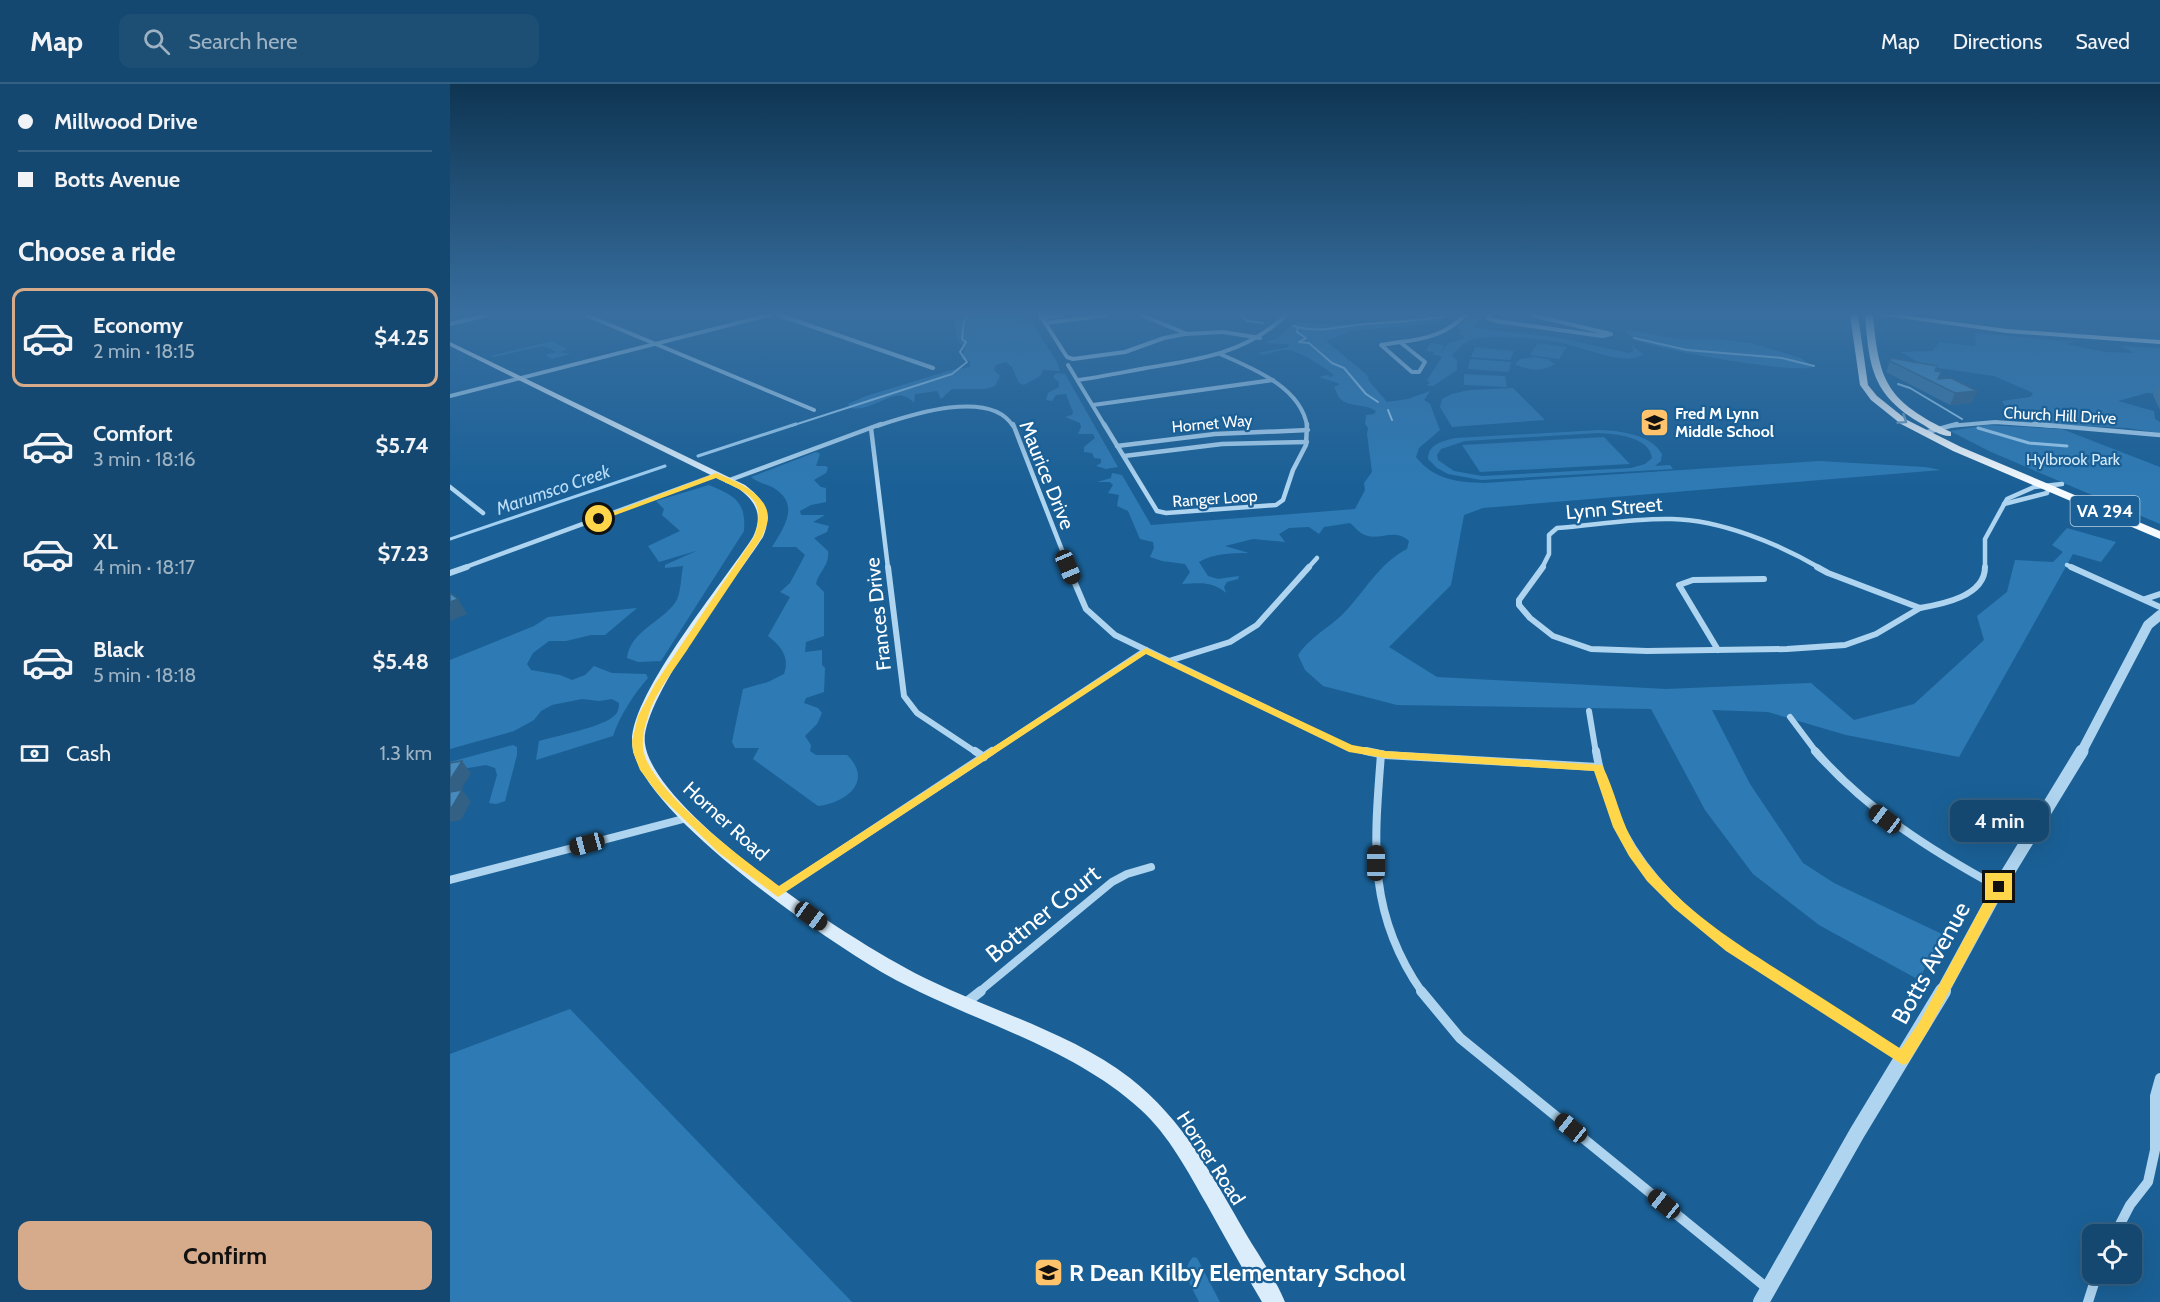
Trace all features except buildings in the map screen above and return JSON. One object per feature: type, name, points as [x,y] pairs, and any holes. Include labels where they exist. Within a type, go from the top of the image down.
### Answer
[{"type":"main road","name":"Horner Road","points":[[504,372],[747,491],[758,500],[764,513],[762,528],[748,554],[659,684],[643,716],[638,752],[645,770],[688,818],[723,850],[844,940],[893,970],[1063,1049],[1129,1089],[1148,1104],[1180,1142],[1197,1168],[1274,1302]]},
{"type":"main road","points":[[1862,372],[1864,385],[1884,386]]},
{"type":"main road","name":"VA 294","points":[[1879,372],[1884,386],[1907,409],[1936,428],[1995,457],[2160,526]]},
{"type":"main road","name":"VA 294","points":[[1864,385],[1885,408],[1924,433],[2160,536]]},
{"type":"street","points":[[450,396],[546,372]]},
{"type":"street","points":[[723,372],[814,410]]},
{"type":"street","name":"Ranger Loop","points":[[1073,372],[1156,509],[1161,512],[1270,506],[1283,500],[1307,442],[1308,430],[1301,409],[1273,380],[1261,372]]},
{"type":"street","points":[[1078,380],[1126,372]]},
{"type":"street","points":[[1093,405],[1273,380]]},
{"type":"street","name":"Maurice Drive","points":[[450,573],[906,416],[943,408],[984,408],[1005,415],[1012,423],[1050,524],[1086,609],[1108,631],[1339,744],[1381,754],[1598,767]]},
{"type":"street","name":"Church Hill Drive","points":[[1924,433],[1936,428],[1989,422],[2134,431],[2160,435]]},
{"type":"street","name":"Frances Drive","points":[[871,428],[904,696],[917,713],[984,757]]},
{"type":"street","name":"Hornet Way","points":[[1118,446],[1215,434],[1308,430]]},
{"type":"street","name":"Hornet Way","points":[[1124,456],[1222,444],[1307,442]]},
{"type":"street","points":[[2004,504],[2012,496],[2034,487],[2062,484]]},
{"type":"street","points":[[2004,504],[2048,493],[2049,487]]},
{"type":"street","points":[[451,490],[483,513]]},
{"type":"street","name":"Lynn Street","points":[[1920,608],[1828,573],[1791,551],[1710,524],[1681,519],[1568,525],[1557,528],[1549,535],[1551,547],[1549,559],[1519,600],[1519,605],[1543,629],[1559,639],[1579,646],[1606,651],[1786,649],[1845,645],[1876,634],[1920,608],[1960,598],[1980,584],[1985,575],[1985,539],[2004,504]]},
{"type":"street","points":[[1169,662],[1221,645],[1251,629],[1317,558]]},
{"type":"street","points":[[2067,565],[2160,607]]},
{"type":"street","points":[[1718,650],[1679,585],[1693,580],[1764,579]]},
{"type":"street","points":[[2144,600],[2160,594]]},
{"type":"street","name":"Botts Avenue","points":[[1765,1296],[1857,1133],[1924,1025],[1999,887],[2084,748],[2148,625],[2160,615]]},
{"type":"street","points":[[778,892],[1146,650]]},
{"type":"street","points":[[1589,711],[1598,767],[1619,827],[1652,877],[1678,905],[1731,947],[1903,1058]]},
{"type":"street","points":[[1790,717],[1819,757],[1861,801],[1928,848],[1999,887]]},
{"type":"street","points":[[1381,754],[1376,824],[1379,901],[1387,932],[1398,959],[1414,986],[1434,1012],[1460,1038],[1765,1296]]},
{"type":"street","points":[[450,880],[688,818]]},
{"type":"street","name":"Bottner Court","points":[[966,1003],[1112,882],[1127,873],[1151,867]]},
{"type":"street","points":[[2120,1224],[2130,1205],[2148,1182],[2155,1150],[2155,1096],[2160,1078]]},
{"type":"street","points":[[2088,1302],[2094,1284]]},
{"type":"green space","points":[[945,372],[996,372],[1000,376],[995,386],[986,389],[952,389],[941,399],[937,391],[915,394],[914,403],[907,397],[900,396],[868,406],[850,408],[848,404],[866,396]]},
{"type":"green space","points":[[1014,372],[1042,372],[1040,376],[1024,385],[1019,383]]},
{"type":"green space","points":[[1329,372],[1363,372],[1387,402],[1408,399],[1430,391],[1424,400],[1430,404],[1440,430],[1419,448],[1416,457],[1431,471],[1465,482],[1484,483],[1819,461],[1925,467],[1941,470],[1483,508],[1464,515],[1451,585],[1389,647],[1437,677],[1666,689],[1811,683],[1854,720],[1914,704],[1984,640],[1977,616],[2007,592],[2015,560],[2053,562],[2063,552],[2052,545],[2067,528],[2116,542],[2101,562],[2073,554],[1959,757],[1846,735],[1768,712],[1712,710],[1750,784],[1803,863],[1834,883],[1942,934],[1919,980],[1819,925],[1753,874],[1705,810],[1651,709],[1397,705],[1323,686],[1305,670],[1298,655],[1313,638],[1342,615],[1388,563],[1407,549],[1409,541],[1403,537],[1397,535],[1367,536],[1350,523],[1324,527],[1319,534],[1309,527],[1289,528],[1279,534],[1285,542],[1253,539],[1225,546],[1249,553],[1217,555],[1199,562],[1208,576],[1218,579],[1239,576],[1238,579],[1227,582],[1224,587],[1226,593],[1216,586],[1200,583],[1182,584],[1190,572],[1185,564],[1150,557],[1154,548],[1153,542],[1140,539],[1128,511],[1117,506],[1119,495],[1108,493],[1113,485],[1110,482],[1097,482],[1111,478],[1112,473],[1122,475],[1151,525],[1355,509],[1365,490],[1364,483],[1372,472],[1368,428],[1365,424],[1366,415],[1374,414],[1376,411],[1341,400],[1334,387],[1340,384],[1319,377],[1327,375],[1330,376],[1329,378],[1334,375]]},
{"type":"green space","points":[[1432,372],[1454,372],[1433,386],[1426,385],[1430,383],[1427,380]]},
{"type":"green space","points":[[1965,372],[2160,372],[2160,394],[2147,393],[2118,401],[2154,411],[2155,419],[2160,422],[2160,433],[2127,428],[2021,423],[2002,401],[2030,397],[2033,394],[1994,376]]},
{"type":"green space","points":[[1056,373],[1065,374],[1118,467],[1106,469],[1096,466],[1101,463],[1101,459],[1094,458],[1092,453],[1084,452],[1084,447],[1095,438],[1093,434],[1078,434],[1080,423],[1065,417],[1072,415],[1073,412],[1066,394],[1056,395],[1052,401],[1046,400],[1048,393],[1059,387],[1059,382],[1053,377]]},
{"type":"green space","points":[[1464,374],[1505,376],[1507,387],[1464,385]]},
{"type":"green space","points":[[1513,388],[1545,420],[1452,427],[1440,407],[1442,399],[1452,394],[1469,390]]},
{"type":"green space","name":"Hylbrook Park","points":[[1987,425],[2062,429],[2160,467],[2160,524],[1991,452],[1950,431]]},
{"type":"green space","points":[[1617,431],[1650,442],[1662,454],[1661,461],[1655,466],[1670,465],[1673,469],[1481,480],[1448,474],[1428,459],[1433,447],[1455,438]],"holes":[[[1598,433],[1638,441],[1650,451],[1652,458],[1645,464],[1631,468],[1482,476],[1454,471],[1438,460],[1437,455],[1441,449],[1465,441]]]},
{"type":"green space","points":[[1604,437],[1630,464],[1480,472],[1462,445]]},
{"type":"green space","points":[[816,452],[820,454],[816,466],[828,468],[826,473],[814,480],[821,487],[826,488],[826,502],[811,505],[800,511],[801,515],[825,515],[813,522],[829,526],[827,532],[814,538],[828,551],[826,565],[816,584],[824,592],[824,636],[806,642],[805,652],[822,650],[822,665],[825,668],[824,692],[806,698],[804,703],[818,708],[822,713],[817,724],[805,736],[811,745],[810,751],[816,755],[847,755],[855,765],[858,774],[857,782],[847,795],[818,806],[753,759],[759,748],[735,748],[732,742],[743,689],[768,682],[784,674],[786,662],[783,652],[768,636],[790,597],[780,592],[790,583],[805,555],[796,547],[772,547],[788,515],[786,500],[772,487],[751,477]]},
{"type":"green space","points":[[709,485],[732,496],[741,506],[744,531],[661,661],[638,662],[627,658],[629,649],[640,634],[669,610],[677,600],[683,566],[665,568],[665,565],[696,551],[659,562],[648,546],[680,531],[662,515],[664,509],[656,501]]},
{"type":"green space","points":[[637,608],[605,635],[591,635],[566,641],[549,641],[533,653],[527,664],[531,670],[560,675],[572,680],[585,675],[594,666],[612,673],[646,674],[648,678],[628,705],[613,736],[536,760],[539,741],[600,724],[614,716],[618,710],[619,703],[612,699],[599,701],[582,699],[552,705],[541,711],[534,720],[514,731],[450,749],[450,660],[534,626],[548,617]]},
{"type":"green space","points":[[513,745],[517,747],[517,755],[505,801],[496,804],[489,803],[497,775],[495,768],[486,765],[450,771],[450,762]]},
{"type":"green space","points":[[570,1009],[852,1302],[450,1302],[450,1054]]},
{"type":"green space","points":[[1193,1257],[1197,1258],[1220,1302],[1199,1302],[1190,1285],[1187,1273],[1189,1262]]},
{"type":"waterway","name":"Marumsco Creek","points":[[791,426],[955,372]]},
{"type":"waterway","points":[[1347,372],[1366,394],[1378,402]]},
{"type":"waterway","points":[[1898,384],[1910,388],[1962,419]]},
{"type":"waterway","points":[[1388,410],[1392,420]]},
{"type":"waterway","name":"Marumsco Creek","points":[[698,456],[796,424]]},
{"type":"waterway","points":[[1978,428],[2029,443],[2067,446]]},
{"type":"waterway","name":"Marumsco Creek","points":[[450,539],[665,466]]},
{"type":"place","name":"Fred M Lynn Middle School","points":[[1654,422]]},
{"type":"place","name":"R Dean Kilby Elementary School","points":[[1048,1273]]},
{"type":"route","points":[[599,519],[716,476],[747,491],[761,505],[764,520],[758,537],[659,684],[650,701],[639,732],[638,752],[645,770],[663,793],[723,850],[778,892],[1146,650],[1339,744],[1367,753],[1598,767],[1619,827],[1652,877],[1678,905],[1731,947],[1903,1058],[1924,1025],[1999,887]]}]
